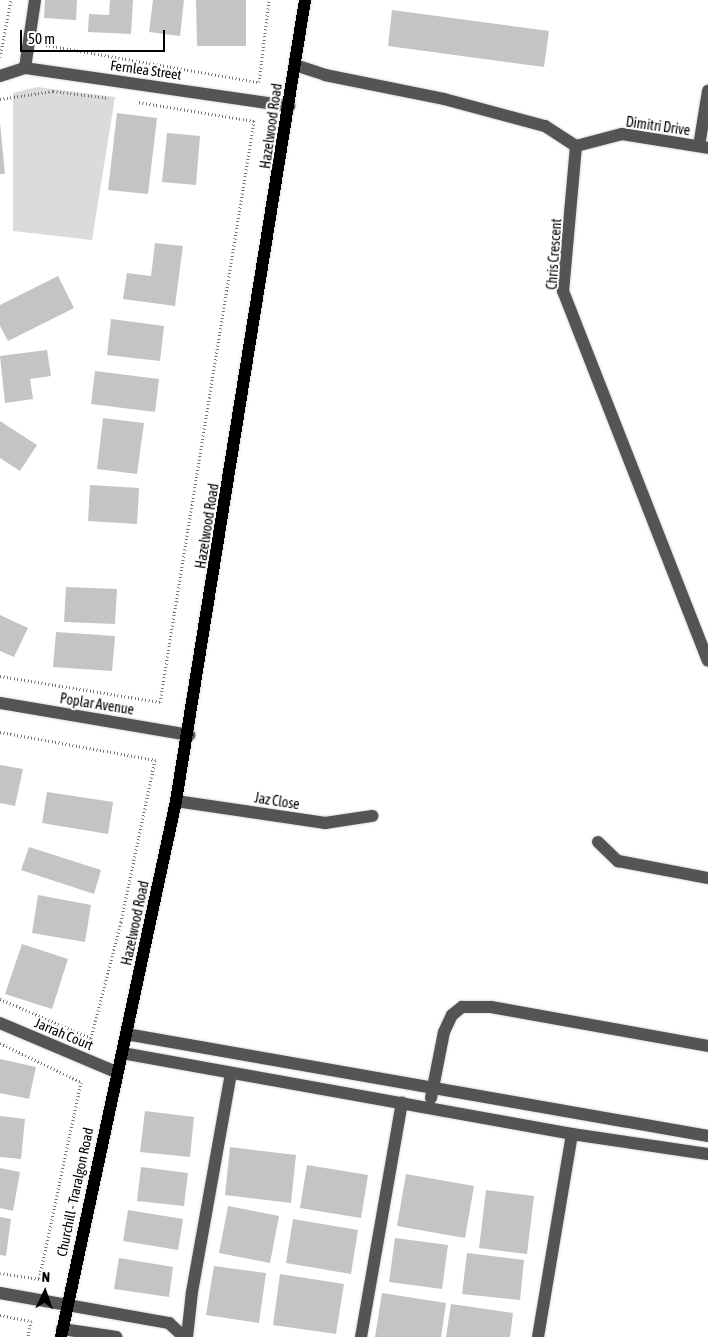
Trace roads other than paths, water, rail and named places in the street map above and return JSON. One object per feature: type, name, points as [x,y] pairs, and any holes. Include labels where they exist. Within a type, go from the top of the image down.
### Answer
[{"type":"main road","name":"Hazelwood Road","points":[[122,1053],[189,735],[305,0]]},
{"type":"main road","name":"Churchill - Traralgon Road","points":[[62,1333],[66,1305],[116,1072],[122,1053]]},
{"type":"street","points":[[25,68],[35,0]]},
{"type":"street","points":[[295,65],[325,75],[444,99],[545,126],[576,146]]},
{"type":"street","name":"Fernlea Street","points":[[0,76],[25,68],[289,106]]},
{"type":"street","points":[[704,147],[708,91]]},
{"type":"street","name":"Dimitri Drive","points":[[576,146],[622,134],[704,147]]},
{"type":"street","name":"Chris Crescent","points":[[576,146],[564,291],[708,661]]},
{"type":"street","name":"Poplar Avenue","points":[[0,703],[189,735]]},
{"type":"street","name":"Jaz Close","points":[[176,801],[325,823],[372,816]]},
{"type":"street","points":[[598,842],[618,861],[708,878]]},
{"type":"street","points":[[429,1108],[444,1032],[452,1015],[462,1007],[491,1007],[708,1046]]},
{"type":"street","name":"Jarrah Court","points":[[0,1023],[116,1072]]},
{"type":"street","points":[[126,1034],[455,1094],[708,1136]]},
{"type":"street","points":[[122,1053],[230,1074],[572,1134],[708,1154]]},
{"type":"street","points":[[185,1337],[230,1074]]},
{"type":"street","points":[[361,1337],[396,1102],[394,1082]]},
{"type":"street","points":[[452,1112],[455,1094]]},
{"type":"street","points":[[538,1337],[572,1134]]},
{"type":"street","points":[[0,1293],[168,1323],[185,1337]]},
{"type":"street","points":[[62,1333],[116,1337]]}]
